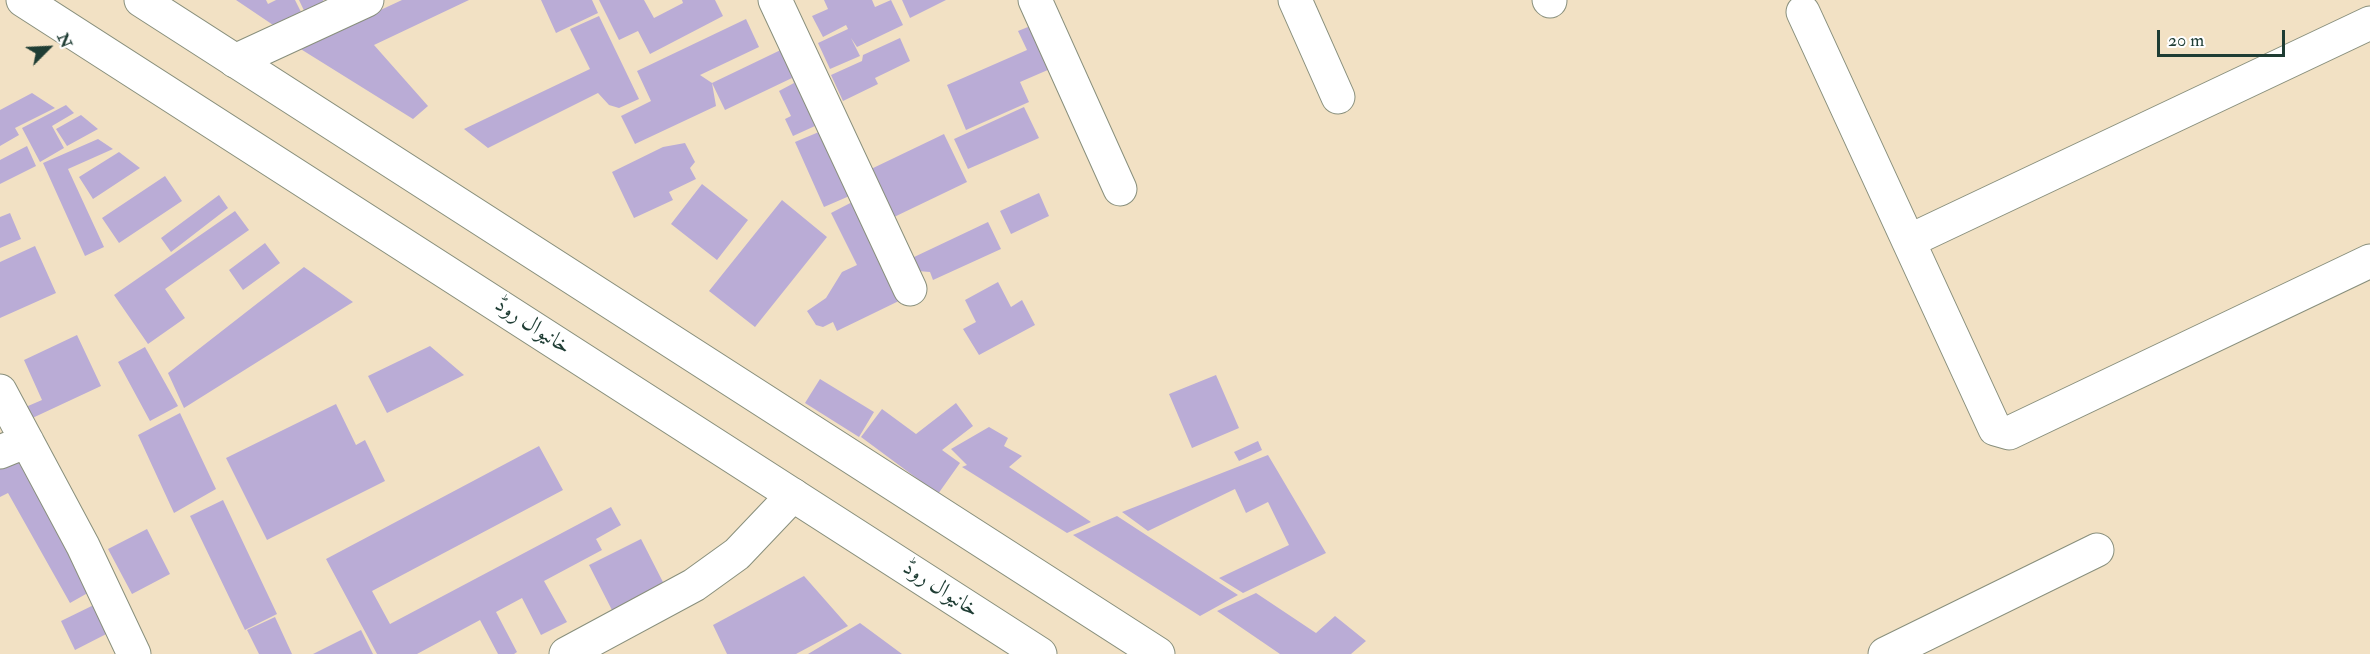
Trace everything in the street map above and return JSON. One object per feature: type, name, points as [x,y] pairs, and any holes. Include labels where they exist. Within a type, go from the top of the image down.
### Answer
[{"type":"street","name":"خانیوال روڈ","points":[[23,0],[1040,654]]},
{"type":"street","points":[[141,0],[1158,654]]},
{"type":"street","points":[[235,61],[367,0]]},
{"type":"street","points":[[775,0],[910,288]]},
{"type":"street","points":[[1035,0],[1120,189]]},
{"type":"street","points":[[1295,0],[1338,97]]},
{"type":"street","points":[[1803,12],[1995,429],[2009,433],[2370,261]]},
{"type":"street","points":[[1909,241],[2370,23]]},
{"type":"street","points":[[0,391],[13,446],[83,546],[135,654]]},
{"type":"street","points":[[566,654],[694,585],[736,554],[793,495]]},
{"type":"street","points":[[1885,654],[2097,550]]},
{"type":"building","points":[[236,0],[266,0],[268,4],[276,0],[295,0],[305,20],[282,31]]},
{"type":"building","points":[[299,0],[323,0],[328,10],[308,19]]},
{"type":"building","points":[[402,0],[469,0],[374,45],[428,106],[413,119],[299,48]]},
{"type":"building","points":[[541,0],[592,0],[598,13],[556,33]]},
{"type":"building","points":[[599,0],[644,0],[654,18],[683,3],[682,0],[715,0],[723,16],[650,54],[638,31],[619,40]]},
{"type":"building","points":[[824,0],[872,0],[875,7],[891,0],[903,25],[857,47],[851,38],[860,56],[830,69],[818,43],[848,29],[846,25],[823,37],[812,16],[828,9]]},
{"type":"building","points":[[902,0],[946,0],[910,18]]},
{"type":"building","points":[[599,16],[639,99],[619,108],[609,105],[598,93],[488,148],[464,129],[590,69],[570,29]]},
{"type":"building","points":[[746,19],[759,47],[700,75],[712,83],[716,106],[635,144],[621,116],[651,101],[637,71]]},
{"type":"building","points":[[1038,23],[1057,66],[1020,82],[1029,102],[966,130],[947,85],[1027,50],[1018,31]]},
{"type":"building","points":[[900,38],[910,61],[875,78],[878,84],[843,101],[831,75],[862,61],[863,55]]},
{"type":"building","points":[[789,46],[826,121],[793,136],[785,119],[791,116],[779,91],[794,83],[792,78],[725,110],[712,83]]},
{"type":"building","points":[[32,93],[55,108],[15,128],[19,135],[0,146],[0,110]]},
{"type":"building","points":[[66,105],[74,113],[52,126],[64,148],[40,162],[22,128]]},
{"type":"building","points":[[1024,107],[1039,138],[968,169],[954,139]]},
{"type":"building","points":[[81,115],[98,129],[67,146],[56,129]]},
{"type":"building","points":[[826,129],[854,194],[824,207],[795,142]]},
{"type":"building","points":[[944,134],[967,182],[892,218],[869,170]]},
{"type":"building","points":[[98,139],[113,149],[68,169],[104,247],[85,256],[43,163]]},
{"type":"building","points":[[685,143],[695,162],[690,168],[696,179],[669,192],[673,200],[634,218],[612,172],[663,147]]},
{"type":"building","points":[[27,146],[36,166],[0,184],[0,160]]},
{"type":"building","points":[[119,152],[140,168],[93,199],[79,177]]},
{"type":"building","points":[[165,176],[182,201],[119,243],[102,218]]},
{"type":"building","points":[[702,184],[748,220],[717,260],[671,224]]},
{"type":"building","points":[[1039,193],[1049,216],[1011,234],[1000,211]]},
{"type":"building","points":[[219,195],[228,208],[171,252],[161,238]]},
{"type":"building","points":[[858,199],[905,298],[837,331],[833,322],[823,327],[816,325],[807,311],[826,298],[842,272],[857,265],[831,213]]},
{"type":"building","points":[[782,200],[827,237],[755,327],[709,291]]},
{"type":"building","points":[[235,211],[249,230],[165,289],[185,318],[148,344],[114,295]]},
{"type":"building","points":[[10,213],[21,239],[0,248],[0,217]]},
{"type":"building","points":[[988,222],[1001,249],[933,280],[930,272],[918,271],[912,258]]},
{"type":"building","points":[[265,243],[280,263],[243,290],[229,270]]},
{"type":"building","points":[[35,246],[56,293],[0,318],[0,262]]},
{"type":"building","points":[[304,267],[353,302],[184,408],[168,373]]},
{"type":"building","points":[[998,282],[1011,307],[1022,300],[1035,325],[979,355],[963,329],[976,322],[965,300]]},
{"type":"building","points":[[77,335],[101,386],[26,421],[21,409],[42,400],[24,360]]},
{"type":"building","points":[[430,346],[464,375],[387,413],[368,376]]},
{"type":"building","points":[[145,347],[178,406],[150,421],[118,362]]},
{"type":"building","points":[[1216,375],[1239,428],[1192,448],[1169,394]]},
{"type":"building","points":[[820,379],[874,412],[859,437],[805,403]]},
{"type":"building","points":[[956,403],[973,426],[942,450],[960,463],[938,494],[861,437],[882,409],[916,434]]},
{"type":"building","points":[[336,404],[356,445],[365,440],[385,481],[267,540],[226,458]]},
{"type":"building","points":[[180,413],[216,489],[174,513],[138,435]]},
{"type":"building","points":[[989,427],[1008,438],[1004,446],[1022,456],[1009,467],[1091,522],[1067,533],[962,467],[967,465],[951,449]]},
{"type":"building","points":[[1258,441],[1262,450],[1239,461],[1234,452]]},
{"type":"building","points":[[539,446],[563,490],[372,591],[390,624],[611,507],[621,525],[596,539],[602,550],[544,581],[567,622],[541,635],[522,598],[496,612],[517,652],[514,654],[498,654],[480,620],[417,654],[377,654],[326,559]]},
{"type":"building","points":[[1268,455],[1326,553],[1243,593],[1219,578],[1289,545],[1268,502],[1246,513],[1235,489],[1148,531],[1122,512]]},
{"type":"building","points":[[20,460],[93,590],[70,603],[8,493],[0,497],[0,469]]},
{"type":"building","points":[[223,500],[277,614],[245,630],[190,516]]},
{"type":"building","points":[[1117,516],[1238,595],[1200,616],[1073,535]]},
{"type":"building","points":[[147,529],[170,574],[132,594],[108,549]]},
{"type":"building","points":[[641,539],[665,586],[613,612],[589,565]]},
{"type":"building","points":[[804,576],[848,626],[796,654],[727,654],[713,625]]},
{"type":"building","points":[[1256,593],[1316,633],[1335,616],[1366,641],[1351,654],[1280,654],[1217,611]]},
{"type":"building","points":[[104,600],[118,628],[75,650],[61,621]]},
{"type":"building","points":[[275,617],[292,654],[259,654],[247,630]]},
{"type":"building","points":[[860,623],[902,654],[808,654]]},
{"type":"building","points":[[361,630],[373,654],[313,654]]}]
